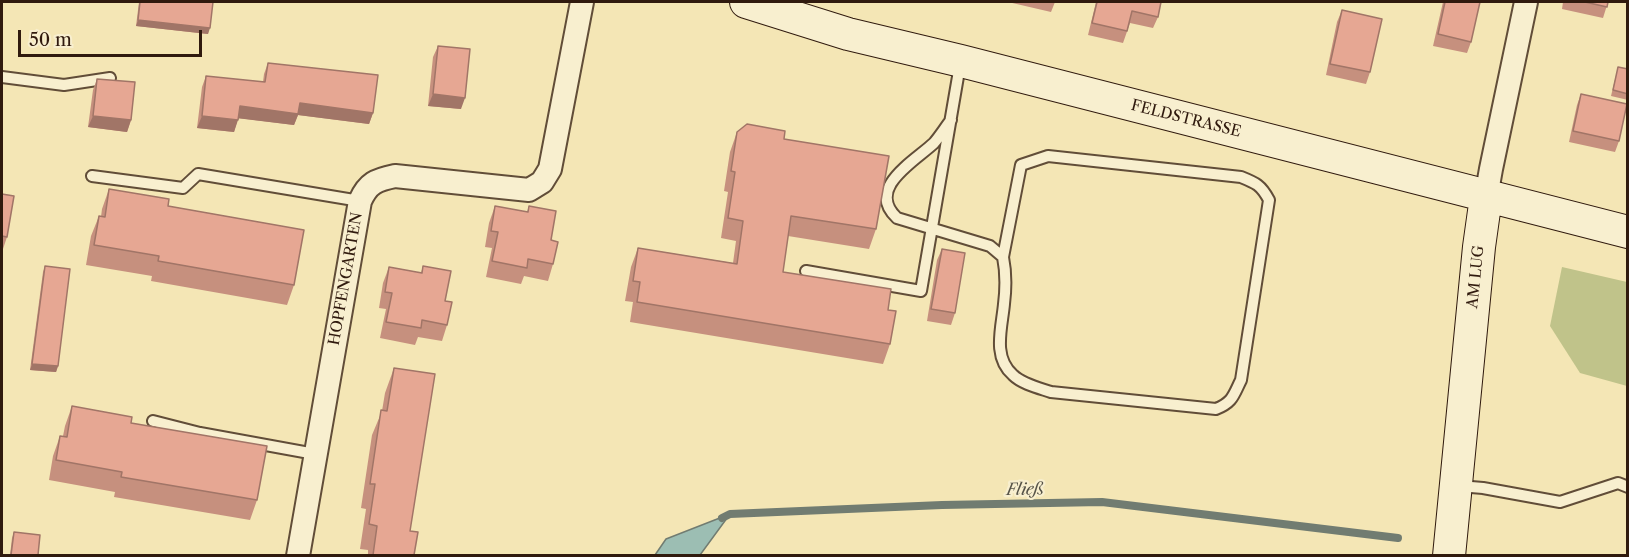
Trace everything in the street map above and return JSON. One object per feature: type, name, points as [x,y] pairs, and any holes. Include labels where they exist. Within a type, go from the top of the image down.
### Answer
[{"type":"street","name":"HOPFENGARTEN","points":[[298,555],[360,201],[365,191],[372,183],[395,176],[529,190],[542,182],[550,170],[582,2]]},
{"type":"street","name":"FELDSTRASSE","points":[[746,2],[848,34],[1628,232]]},
{"type":"street","name":"AM LUG","points":[[1449,555],[1479,247],[1491,169],[1526,2]]},
{"type":"lane","points":[[806,271],[921,291],[961,61]]},
{"type":"lane","points":[[2,76],[64,85],[110,78]]},
{"type":"lane","points":[[951,120],[936,141],[900,171],[891,183],[887,198],[889,211],[897,218],[990,246],[1003,257],[1005,301],[999,344],[1001,355],[1013,376],[1052,392],[1216,409],[1228,404],[1241,380],[1269,200],[1262,188],[1241,177],[1048,156],[1021,165],[1003,257]]},
{"type":"lane","points":[[92,176],[183,188],[198,174],[360,201]]},
{"type":"lane","points":[[153,421],[200,433],[315,454]]},
{"type":"lane","points":[[1456,486],[1483,488],[1560,502],[1618,483],[1628,487]]},
{"type":"green space","points":[[1562,267],[1627,282],[1627,386],[1580,373],[1550,326]]},
{"type":"water","points":[[730,514],[700,555],[655,555],[666,539]]},
{"type":"building","points":[[140,2],[213,2],[210,28],[138,20]]},
{"type":"building","points":[[1097,2],[1161,2],[1158,17],[1132,11],[1127,31],[1092,23]]},
{"type":"building","points":[[1445,2],[1480,2],[1471,42],[1438,34]]},
{"type":"building","points":[[1585,2],[1608,2],[1607,7]]},
{"type":"building","points":[[1342,10],[1382,19],[1370,72],[1330,64]]},
{"type":"building","points":[[438,46],[470,49],[465,98],[433,94]]},
{"type":"building","points":[[268,63],[378,75],[373,113],[300,103],[298,114],[240,106],[238,120],[202,116],[206,76],[265,82]]},
{"type":"building","points":[[1618,67],[1628,69],[1628,94],[1613,90]]},
{"type":"building","points":[[97,79],[135,82],[131,120],[93,116]]},
{"type":"building","points":[[1581,94],[1627,104],[1619,141],[1573,131]]},
{"type":"building","points":[[747,124],[785,131],[784,139],[889,156],[876,229],[791,216],[783,272],[891,289],[888,310],[896,311],[890,344],[637,302],[640,282],[633,281],[638,248],[737,264],[743,221],[728,218],[735,172],[731,171],[737,132]]},
{"type":"building","points":[[109,189],[169,199],[168,206],[304,230],[294,285],[158,261],[159,256],[94,245],[99,216],[105,217]]},
{"type":"building","points":[[2,194],[14,196],[7,237],[2,236]]},
{"type":"building","points":[[495,206],[528,212],[529,206],[556,211],[551,240],[558,242],[553,264],[528,259],[527,268],[492,261],[498,232],[491,231]]},
{"type":"building","points":[[942,249],[965,253],[955,313],[931,309]]},
{"type":"building","points":[[45,266],[70,269],[58,366],[32,364]]},
{"type":"building","points":[[423,266],[451,271],[445,301],[452,302],[447,325],[422,320],[421,328],[386,322],[392,293],[385,292],[389,267],[422,273]]},
{"type":"building","points":[[394,368],[435,374],[410,531],[418,532],[414,555],[373,555],[377,526],[369,524],[375,484],[370,484],[381,410],[387,411]]},
{"type":"building","points":[[72,406],[132,417],[131,423],[267,446],[257,500],[121,477],[122,472],[56,460],[60,436],[67,437]]},
{"type":"building","points":[[14,532],[40,535],[38,555],[11,555]]},
{"type":"waterway","name":"Fließ","points":[[722,518],[730,514],[942,505],[1102,502],[1398,538]]}]
